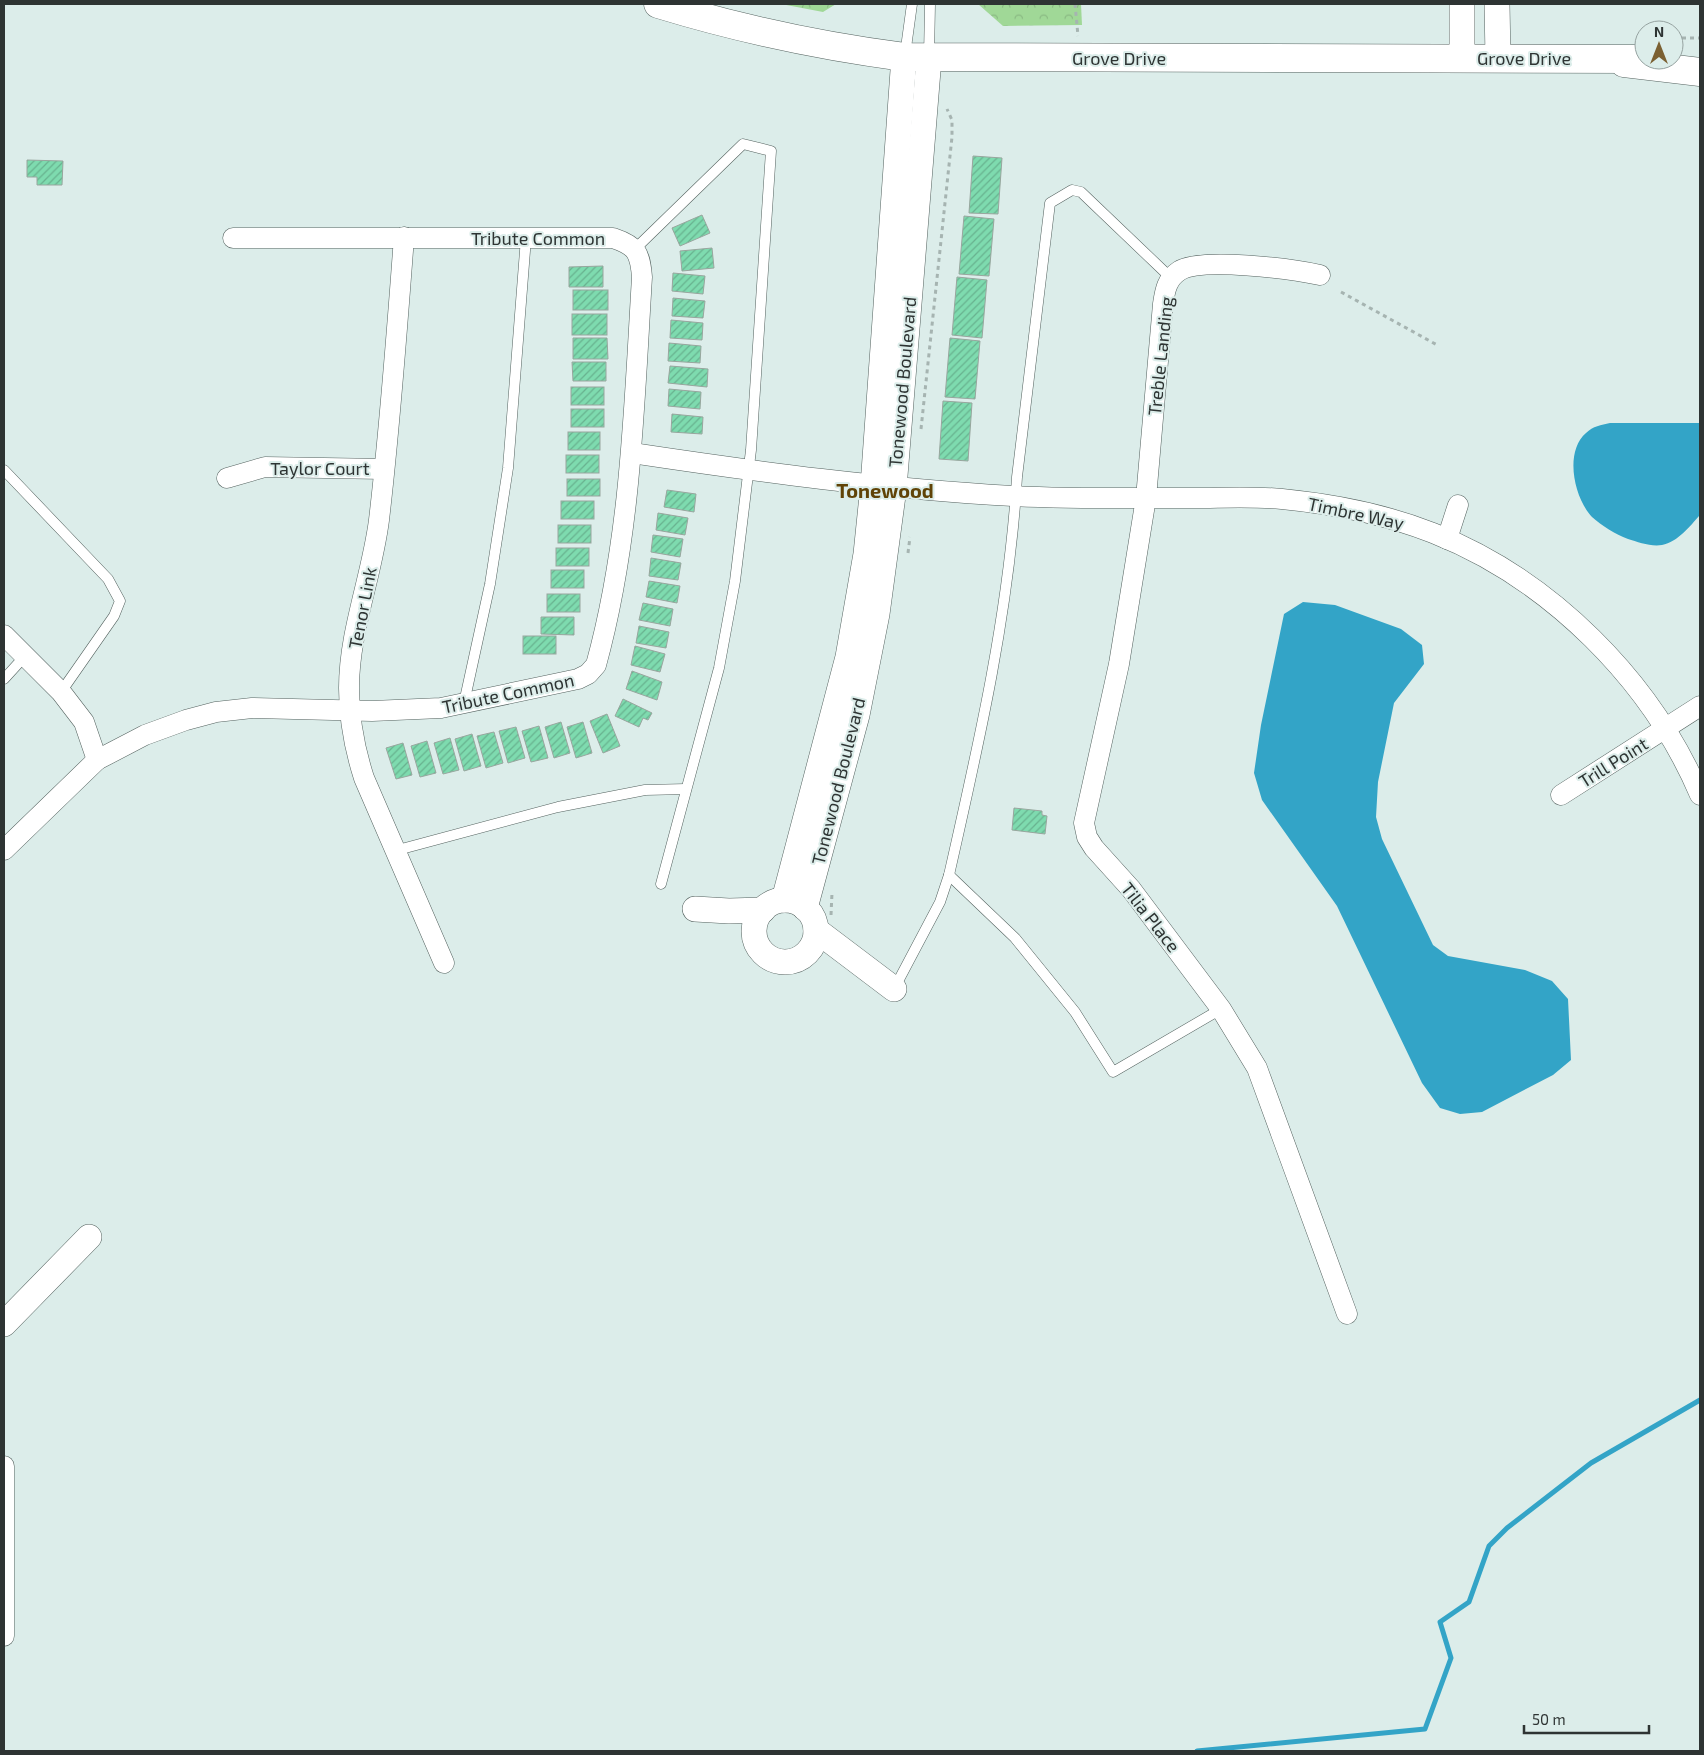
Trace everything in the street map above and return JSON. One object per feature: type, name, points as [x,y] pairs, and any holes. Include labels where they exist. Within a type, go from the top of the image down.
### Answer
[{"type":"main road","name":"Grove Drive","points":[[658,4],[725,24],[814,44],[917,57],[1634,59]]},
{"type":"main road","name":"Grove Drive","points":[[1586,58],[1700,72]]},
{"type":"main road","points":[[1684,59],[1700,59]]},
{"type":"street","points":[[1462,4],[1462,58]]},
{"type":"street","points":[[1498,4],[1498,58]]},
{"type":"street","name":"Tonewood Boulevard","points":[[784,906],[848,657],[866,554],[884,487],[917,57]]},
{"type":"street","name":"Tenor Link","points":[[404,237],[390,430],[379,523],[354,648],[349,688],[351,711],[364,778],[444,963]]},
{"type":"street","name":"Tribute Common","points":[[4,850],[98,760],[145,735],[186,720],[216,712],[252,708],[351,711],[417,710],[464,703],[578,679],[588,674],[596,665],[617,570],[632,453],[642,277],[641,262],[635,248],[613,238],[233,238]]},
{"type":"street","name":"Treble Landing","points":[[1146,498],[1163,304],[1167,284],[1180,271],[1197,265],[1285,268],[1320,274]]},
{"type":"street","points":[[632,453],[884,487]]},
{"type":"street","name":"Taylor Court","points":[[226,478],[265,467],[384,469]]},
{"type":"street","name":"Timbre Way","points":[[884,487],[1016,496],[1253,498],[1307,502],[1364,512],[1418,527],[1447,539],[1522,582],[1587,633],[1627,678],[1665,728],[1682,755],[1700,795]]},
{"type":"street","name":"Tilia Place","points":[[1146,498],[1119,664],[1084,823],[1087,837],[1094,848],[1135,894],[1221,1009],[1257,1068],[1347,1314]]},
{"type":"street","points":[[1447,539],[1458,505]]},
{"type":"street","points":[[4,635],[61,692],[84,722],[98,760]]},
{"type":"street","name":"Trill Point","points":[[1561,795],[1700,706]]},
{"type":"street","points":[[755,938],[695,909],[729,911],[784,906],[812,916],[816,930],[814,944],[807,954],[797,960],[779,962],[762,952],[755,938],[755,923],[784,906]]},
{"type":"street","points":[[816,930],[894,989]]},
{"type":"street","points":[[807,954],[869,969]]},
{"type":"street","points":[[4,1324],[90,1237]]},
{"type":"street","points":[[4,1466],[4,1636]]},
{"type":"lane","points":[[912,4],[917,57]]},
{"type":"lane","points":[[917,57],[930,4]]},
{"type":"lane","points":[[635,248],[743,144],[771,151],[749,470],[735,581],[719,668],[661,884]]},
{"type":"lane","points":[[894,989],[940,902],[950,875],[982,734],[998,647],[1050,203],[1072,190],[1081,192],[1172,278]]},
{"type":"lane","points":[[464,703],[490,584],[508,468],[526,238]]},
{"type":"lane","points":[[4,470],[108,579],[120,601],[114,616],[61,692]]},
{"type":"lane","points":[[4,679],[26,656]]},
{"type":"lane","points":[[394,851],[558,807],[645,790],[686,789]]},
{"type":"lane","points":[[950,875],[1015,938],[1075,1012],[1113,1072],[1221,1009]]},
{"type":"path","points":[[1075,4],[1078,36]]},
{"type":"path","points":[[1684,38],[1700,38]]},
{"type":"path","points":[[921,434],[952,137],[952,120],[947,112]]},
{"type":"path","points":[[1341,292],[1439,346]]},
{"type":"green space","points":[[781,4],[836,4],[823,12]]},
{"type":"green space","points":[[978,4],[1081,4],[1082,25],[1003,26]]},
{"type":"water","points":[[1610,423],[1700,423],[1700,515],[1673,541],[1662,545],[1653,545],[1628,539],[1600,524],[1592,517],[1580,499],[1574,475],[1575,451],[1579,441],[1586,433],[1597,426]]},
{"type":"water","points":[[1303,602],[1335,605],[1401,629],[1422,645],[1424,664],[1394,703],[1378,782],[1376,817],[1382,839],[1433,945],[1448,956],[1525,970],[1552,981],[1568,999],[1571,1060],[1553,1075],[1482,1112],[1460,1114],[1440,1108],[1422,1083],[1337,906],[1262,800],[1254,773],[1261,725],[1284,614]]},
{"type":"building","points":[[973,156],[1002,158],[998,214],[969,213]]},
{"type":"building","points":[[27,160],[63,161],[62,185],[37,185],[37,177],[27,177]]},
{"type":"building","points":[[702,215],[710,233],[680,246],[672,228]]},
{"type":"building","points":[[964,216],[994,219],[989,276],[959,274]]},
{"type":"building","points":[[712,248],[714,268],[682,271],[680,251]]},
{"type":"building","points":[[603,266],[603,287],[569,287],[569,267]]},
{"type":"building","points":[[673,273],[705,276],[703,294],[672,291]]},
{"type":"building","points":[[957,277],[987,280],[982,338],[952,335]]},
{"type":"building","points":[[573,290],[608,290],[608,310],[573,310]]},
{"type":"building","points":[[673,298],[705,301],[703,318],[672,316]]},
{"type":"building","points":[[572,314],[607,314],[607,335],[572,335]]},
{"type":"building","points":[[671,320],[703,323],[702,340],[670,338]]},
{"type":"building","points":[[573,338],[607,338],[608,359],[573,359]]},
{"type":"building","points":[[950,338],[980,341],[975,399],[945,397]]},
{"type":"building","points":[[669,343],[701,346],[700,363],[668,361]]},
{"type":"building","points":[[572,362],[606,362],[606,381],[573,381]]},
{"type":"building","points":[[670,366],[708,369],[707,387],[668,383]]},
{"type":"building","points":[[571,387],[604,387],[604,405],[571,405]]},
{"type":"building","points":[[669,389],[701,392],[700,409],[668,406]]},
{"type":"building","points":[[943,401],[972,403],[968,461],[939,459]]},
{"type":"building","points":[[571,409],[604,409],[604,427],[571,427]]},
{"type":"building","points":[[672,414],[703,417],[702,434],[671,432]]},
{"type":"building","points":[[568,432],[600,432],[600,450],[568,450]]},
{"type":"building","points":[[566,455],[599,455],[599,473],[566,473]]},
{"type":"building","points":[[567,479],[600,479],[600,496],[567,496]]},
{"type":"building","points":[[667,490],[696,494],[694,512],[664,507]]},
{"type":"building","points":[[561,501],[594,501],[594,519],[561,519]]},
{"type":"building","points":[[658,513],[688,518],[685,535],[656,530]]},
{"type":"building","points":[[558,525],[591,525],[591,543],[558,543]]},
{"type":"building","points":[[653,535],[683,539],[680,557],[651,552]]},
{"type":"building","points":[[556,548],[589,548],[589,566],[556,566]]},
{"type":"building","points":[[651,558],[681,563],[678,580],[649,576]]},
{"type":"building","points":[[551,570],[584,570],[584,588],[551,588]]},
{"type":"building","points":[[649,581],[680,586],[677,603],[646,597]]},
{"type":"building","points":[[547,594],[580,594],[580,612],[547,612]]},
{"type":"building","points":[[643,603],[673,609],[670,626],[639,620]]},
{"type":"building","points":[[541,617],[574,617],[574,635],[541,634]]},
{"type":"building","points":[[639,626],[669,632],[666,648],[636,643]]},
{"type":"building","points":[[523,636],[556,636],[556,654],[523,654]]},
{"type":"building","points":[[635,646],[665,654],[660,672],[631,665]]},
{"type":"building","points":[[632,671],[662,682],[657,700],[626,689]]},
{"type":"building","points":[[623,699],[652,713],[648,720],[643,718],[639,727],[615,716]]},
{"type":"building","points":[[607,714],[620,746],[603,753],[590,721]]},
{"type":"building","points":[[561,722],[570,753],[554,758],[545,727]]},
{"type":"building","points":[[583,722],[592,753],[576,758],[567,727]]},
{"type":"building","points":[[539,726],[548,758],[531,762],[522,731]]},
{"type":"building","points":[[516,727],[525,758],[508,763],[499,731]]},
{"type":"building","points":[[494,732],[503,763],[486,768],[477,736]]},
{"type":"building","points":[[472,734],[481,766],[464,771],[455,739]]},
{"type":"building","points":[[450,738],[459,770],[443,774],[434,743]]},
{"type":"building","points":[[427,741],[436,773],[420,777],[411,746]]},
{"type":"building","points":[[403,743],[412,775],[396,779],[386,748]]},
{"type":"building","points":[[1014,808],[1042,811],[1042,815],[1047,816],[1045,834],[1012,830]]},
{"type":"waterway","points":[[1197,1751],[1425,1729],[1451,1658],[1440,1622],[1469,1602],[1489,1546],[1507,1528],[1591,1463],[1700,1400]]},
{"type":"district","name":"Tonewood","points":[[885,490]]}]
